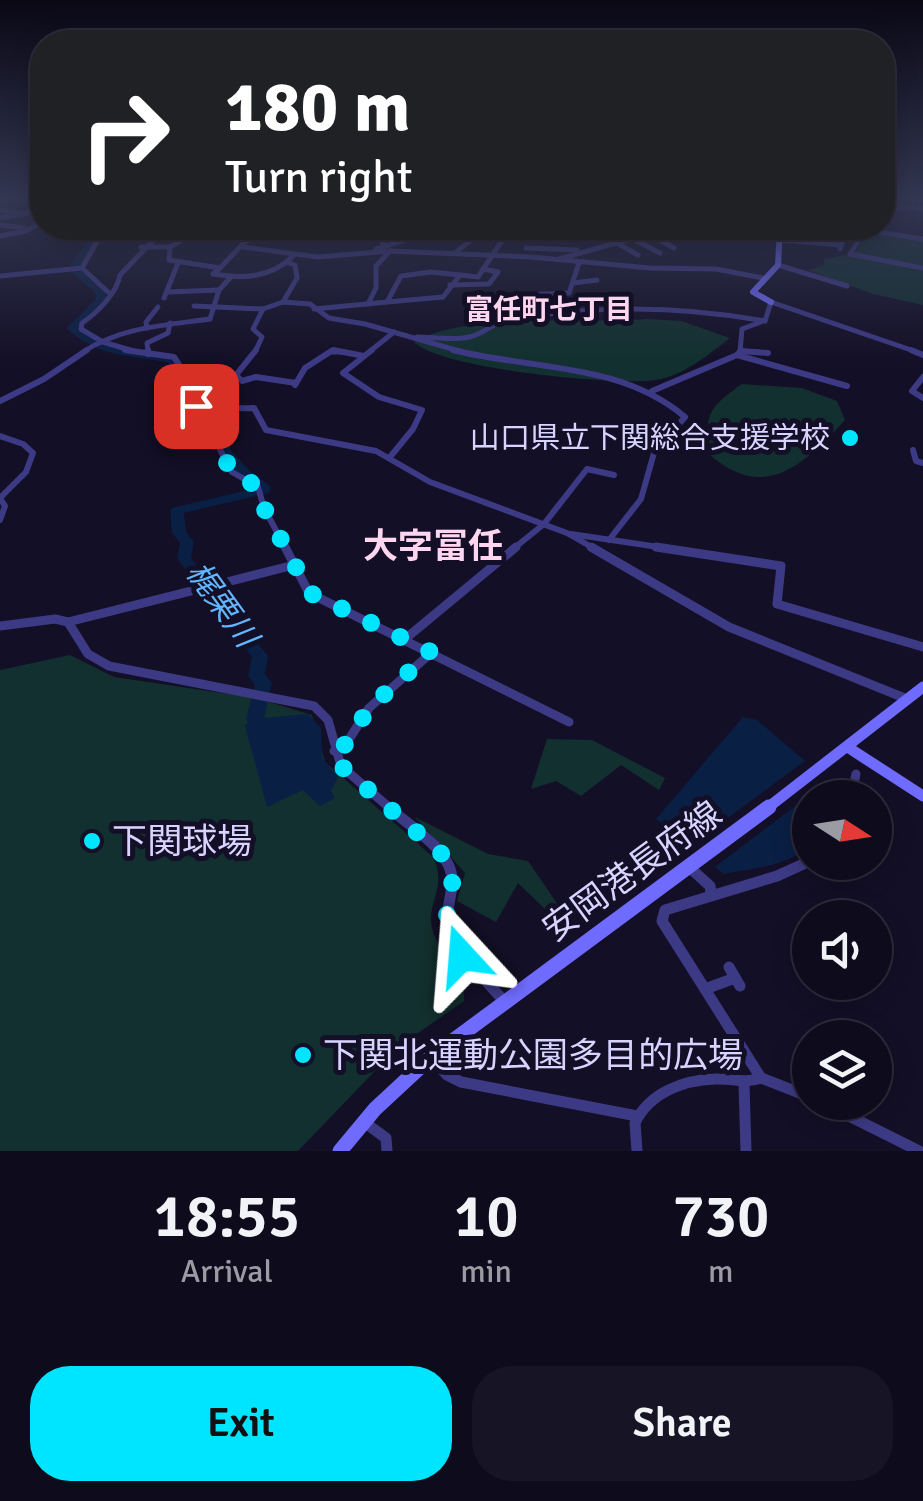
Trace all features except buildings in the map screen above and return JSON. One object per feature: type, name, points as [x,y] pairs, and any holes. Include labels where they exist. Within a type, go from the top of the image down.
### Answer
[{"type":"main road","points":[[771,302],[753,292],[778,265],[780,255]]},
{"type":"main road","name":"安岡港長府線","points":[[340,1151],[431,1057],[849,748],[923,687]]},
{"type":"main road","points":[[849,748],[923,796]]},
{"type":"street","points":[[0,276],[81,268],[89,255]]},
{"type":"street","points":[[137,255],[120,274],[119,283],[108,292],[104,307],[80,326],[99,341],[126,352],[177,359],[182,375],[194,383],[205,403]]},
{"type":"street","points":[[169,255],[169,260],[178,263],[220,268]]},
{"type":"street","points":[[239,255],[213,274],[256,277],[289,263],[294,256]]},
{"type":"street","points":[[289,255],[347,255]]},
{"type":"street","points":[[368,304],[376,288],[376,266],[387,255]]},
{"type":"street","points":[[418,255],[416,262],[424,272]]},
{"type":"street","points":[[443,255],[727,270],[763,278]]},
{"type":"street","points":[[554,259],[566,255]]},
{"type":"street","points":[[854,255],[923,268]]},
{"type":"street","points":[[386,303],[400,286],[400,277],[424,272],[478,277],[490,256]]},
{"type":"street","points":[[178,263],[170,275],[166,295],[218,290]]},
{"type":"street","points":[[283,302],[297,272],[295,265],[289,263]]},
{"type":"street","points":[[474,297],[564,294],[573,283],[578,263]]},
{"type":"street","points":[[778,265],[847,286]]},
{"type":"street","points":[[594,272],[608,266]]},
{"type":"street","points":[[81,268],[108,292]]},
{"type":"street","points":[[450,285],[489,284],[498,272],[483,269]]},
{"type":"street","points":[[314,309],[442,297],[460,275]]},
{"type":"street","points":[[0,401],[44,379],[99,341],[170,323],[210,318],[218,290],[231,277]]},
{"type":"street","points":[[573,283],[598,280]]},
{"type":"street","points":[[292,287],[302,288]]},
{"type":"street","points":[[194,306],[263,309],[283,302],[310,304],[333,321],[394,332],[449,350],[610,378],[652,391],[686,417],[654,453],[642,499],[608,540]]},
{"type":"street","points":[[765,321],[771,302],[892,340],[923,355]]},
{"type":"street","points":[[147,328],[146,322],[158,306]]},
{"type":"street","points":[[263,309],[252,330],[262,337],[250,362],[236,375],[242,380],[256,377],[295,385],[306,368],[334,350],[364,356]]},
{"type":"street","points":[[417,338],[476,336],[493,323],[510,318],[627,310],[719,312],[765,321]]},
{"type":"street","points":[[740,353],[742,330],[765,321]]},
{"type":"street","points":[[334,330],[352,322]]},
{"type":"street","points":[[148,354],[147,343],[168,334],[170,323]]},
{"type":"street","points":[[390,458],[422,410],[378,397],[343,373],[394,332]]},
{"type":"street","points":[[740,353],[847,386]]},
{"type":"street","points":[[652,391],[668,380],[740,353],[768,353]]},
{"type":"street","points":[[923,377],[912,391],[923,398]]},
{"type":"street","points":[[568,722],[310,593],[258,487],[232,472],[196,406],[205,403],[254,408],[266,430],[368,448],[430,482],[566,533],[729,627],[906,699]]},
{"type":"street","points":[[0,436],[23,444],[33,453],[26,472],[0,498],[5,506],[0,520]]},
{"type":"street","points":[[913,450],[916,461],[923,462]]},
{"type":"street","points":[[405,640],[544,524],[587,469],[614,475]]},
{"type":"street","points":[[566,533],[781,566],[774,598],[777,604],[923,647]]},
{"type":"street","points":[[0,626],[55,619],[68,622],[294,564]]},
{"type":"street","points":[[68,622],[88,654],[109,666],[314,706],[330,720],[334,751],[341,766],[444,856],[453,878],[445,927],[450,940],[504,1001]]},
{"type":"street","points":[[334,751],[346,744],[369,708],[431,652]]},
{"type":"street","points":[[855,780],[856,774]]},
{"type":"street","points":[[689,867],[710,886],[711,892]]},
{"type":"street","points":[[792,871],[711,892],[666,910],[662,922],[761,1078],[792,1090]]},
{"type":"street","points":[[705,990],[735,977]]},
{"type":"street","points":[[431,1057],[447,1075],[460,1082],[636,1116]]},
{"type":"street","points":[[637,1151],[633,1129],[636,1116],[660,1094],[699,1082],[733,1078],[744,1084],[761,1078]]},
{"type":"street","points":[[744,1084],[746,1151]]},
{"type":"street","points":[[857,1120],[919,1151]]},
{"type":"street","points":[[364,1122],[386,1138],[387,1151]]},
{"type":"green space","points":[[846,255],[923,255],[923,305],[873,294],[808,270],[824,265],[824,259]]},
{"type":"green space","points":[[681,321],[730,338],[677,374],[635,381],[568,378],[491,367],[430,352],[414,342],[463,326]]},
{"type":"green space","points":[[742,384],[802,388],[837,401],[845,420],[798,463],[765,477],[748,476],[709,454],[708,440],[711,413]]},
{"type":"green space","points":[[70,655],[114,677],[256,698],[312,715],[325,762],[433,857],[438,886],[432,928],[461,981],[464,1001],[398,1047],[298,1151],[0,1151],[0,670]]},
{"type":"green space","points":[[547,739],[592,740],[665,778],[659,790],[621,765],[581,796],[556,781],[531,789]]},
{"type":"green space","points":[[415,817],[488,854],[528,861],[563,912],[555,919],[518,883],[496,922],[457,901],[465,873]]},
{"type":"water","points":[[308,714],[321,728],[322,758],[338,777],[331,791],[335,798],[320,806],[303,790],[267,807],[245,726],[250,719]]},
{"type":"water","points":[[743,717],[757,720],[805,761],[690,846],[656,819]]},
{"type":"water","points":[[792,808],[792,857],[724,874],[715,867]]},
{"type":"waterway","name":"梶栗川","points":[[83,255],[76,272],[100,291],[101,300],[72,328],[106,349],[171,359],[229,455],[244,473],[264,487],[177,511],[179,533],[187,542],[184,558],[260,656],[256,676],[264,683],[255,719]]},
{"type":"place","name":"山口県立下関総合支援学校","points":[[850,438]]},
{"type":"place","name":"下関球場","points":[[92,841]]},
{"type":"place","name":"下関北運動公園多目的広場","points":[[303,1055]]},
{"type":"district","name":"富任町七丁目","points":[[549,309]]},
{"type":"district","name":"大字冨任","points":[[433,546]]},
{"type":"route","points":[[196,406],[232,472],[258,487],[264,508],[310,593],[431,652],[369,708],[346,744],[334,751],[341,766],[444,856],[453,878],[445,927],[462,956]]}]
